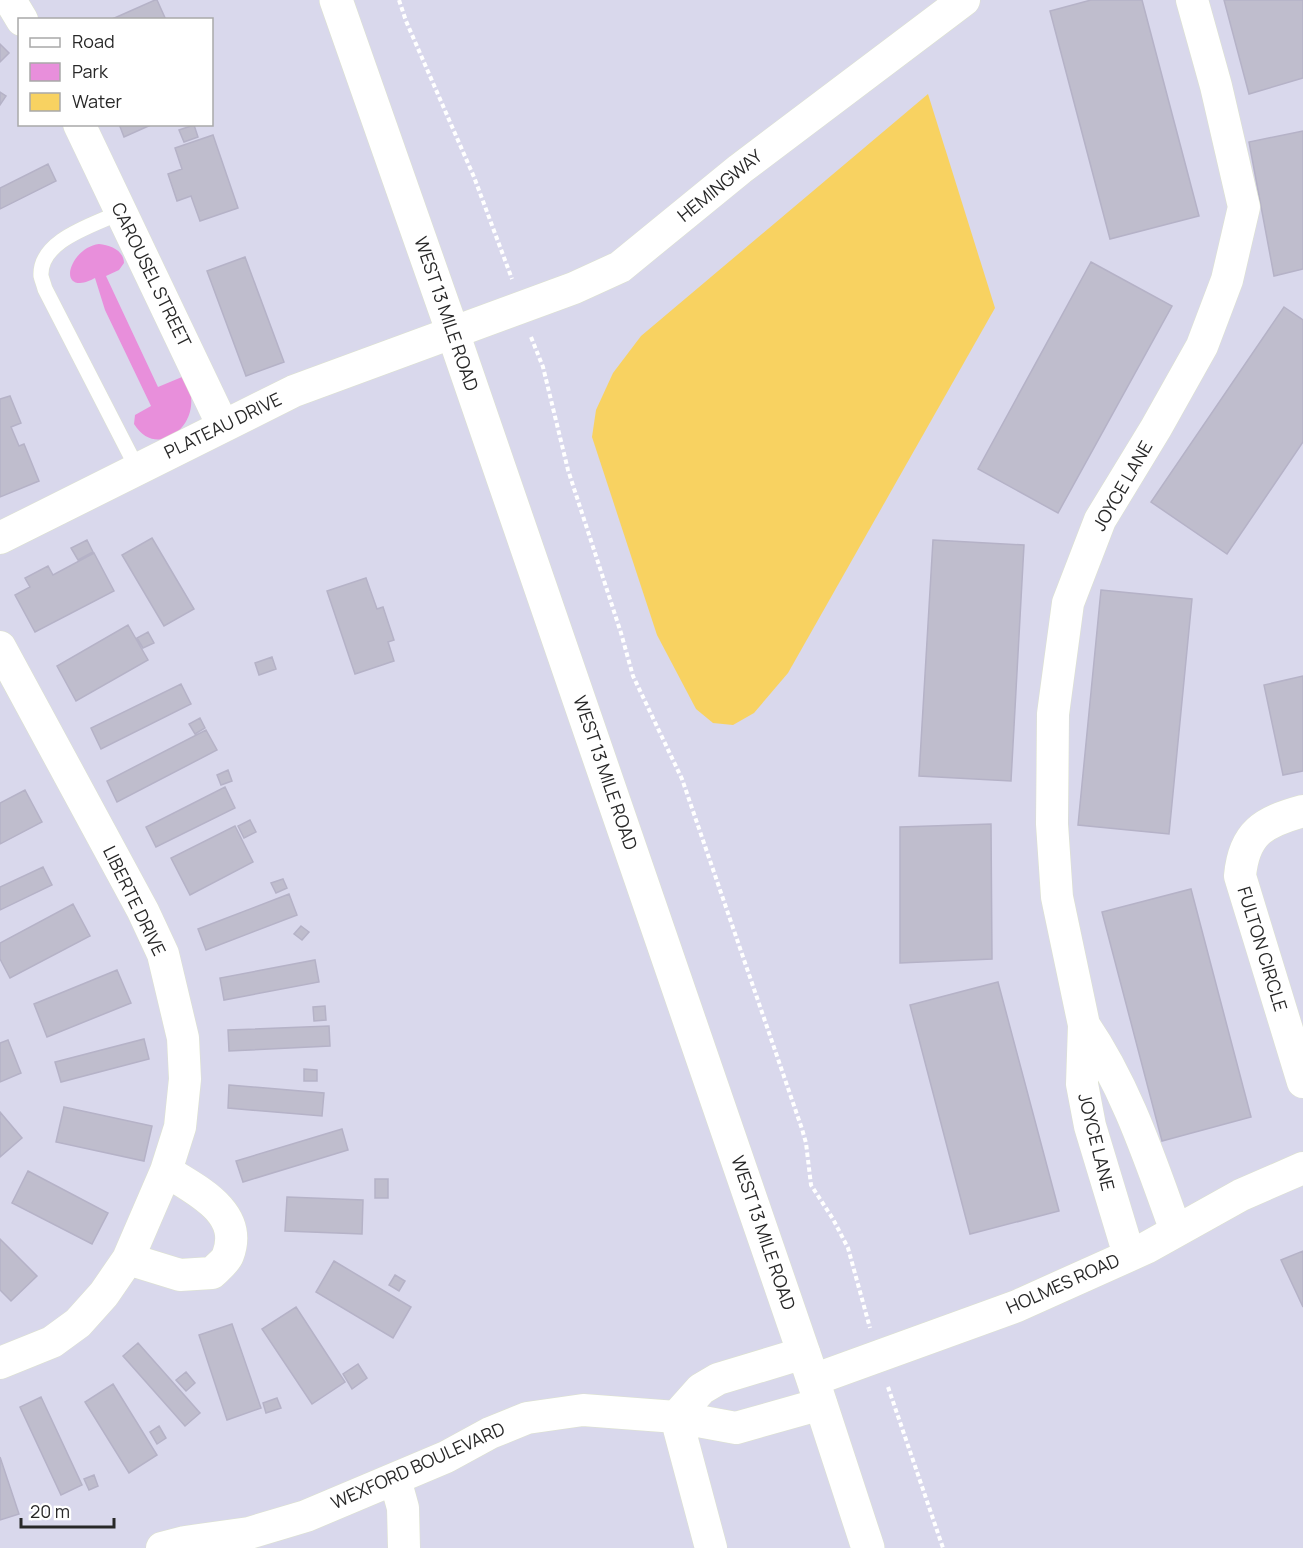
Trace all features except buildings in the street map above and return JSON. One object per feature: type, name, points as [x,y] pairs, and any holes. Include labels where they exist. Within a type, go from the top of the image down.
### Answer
[{"type":"street","points":[[10,0],[21,18]]},
{"type":"street","name":"WEST 13 MILE ROAD","points":[[336,0],[813,1379],[868,1548]]},
{"type":"street","name":"HEMINGWAY","points":[[453,333],[574,288],[620,267],[740,169],[964,0]]},
{"type":"street","name":"JOYCE LANE","points":[[1129,1255],[1090,1126],[1082,1084],[1084,1025],[1057,897],[1052,824],[1053,714],[1068,603],[1100,520],[1202,346],[1227,280],[1244,207],[1216,86],[1192,0]]},
{"type":"street","name":"CAROUSEL STREET","points":[[80,126],[223,426]]},
{"type":"street","name":"PLATEAU DRIVE","points":[[0,538],[294,391],[453,333]]},
{"type":"street","name":"LIBERTE DRIVE","points":[[0,647],[143,911],[162,954],[183,1038],[185,1078],[180,1127],[166,1171],[128,1259],[104,1293],[78,1323],[52,1342],[0,1363]]},
{"type":"street","name":"FULTON CIRCLE","points":[[1303,811],[1280,817],[1253,835],[1242,855],[1240,876],[1303,1082]]},
{"type":"street","name":"JOYCE LANE","points":[[1084,1025],[1100,1049],[1140,1132],[1176,1231]]},
{"type":"street","name":"HOLMES ROAD","points":[[813,1379],[1017,1306],[1129,1255],[1241,1195],[1303,1168]]},
{"type":"street","points":[[128,1259],[180,1275],[212,1273],[228,1257],[232,1231],[221,1209],[200,1192],[166,1171]]},
{"type":"street","points":[[711,1548],[676,1417],[701,1389],[718,1379],[813,1379]]},
{"type":"street","name":"WEXFORD BOULEVARD","points":[[162,1548],[185,1542],[251,1540],[446,1457],[490,1432],[527,1418],[583,1410],[676,1417],[736,1428],[813,1379]]},
{"type":"street","points":[[395,1479],[403,1508],[404,1548]]},
{"type":"lane","points":[[121,213],[66,238],[52,247],[44,261],[41,276],[45,289],[136,468]]},
{"type":"path","points":[[399,0],[474,177],[507,263],[543,367],[568,470],[633,676],[682,779],[802,1129],[811,1185],[848,1248],[877,1356],[943,1548]]},
{"type":"green space","points":[[99,244],[116,249],[122,255],[124,263],[119,270],[106,276],[158,387],[182,377],[189,388],[191,402],[189,414],[175,434],[165,439],[154,439],[144,435],[134,424],[135,415],[151,406],[105,310],[95,278],[80,283],[71,277],[70,271],[76,258],[83,251]]},
{"type":"water","points":[[928,94],[995,308],[788,673],[754,713],[733,725],[713,723],[696,709],[657,635],[592,437],[596,410],[613,373],[641,336]]}]
